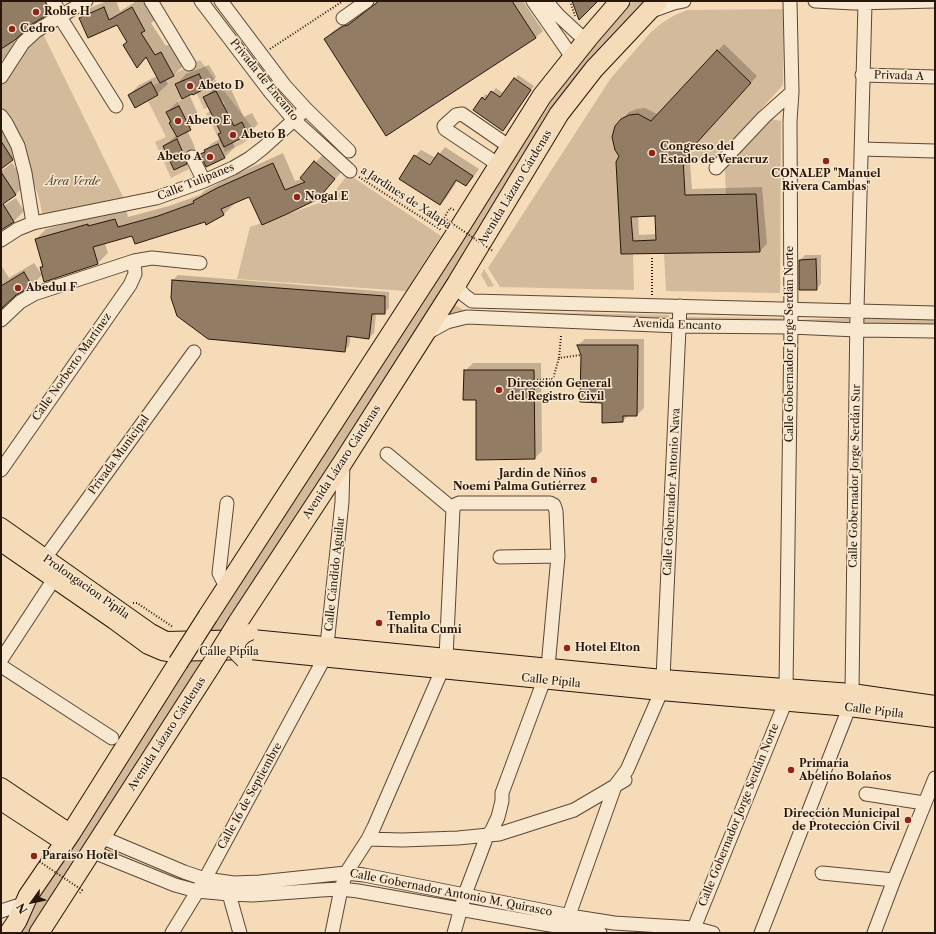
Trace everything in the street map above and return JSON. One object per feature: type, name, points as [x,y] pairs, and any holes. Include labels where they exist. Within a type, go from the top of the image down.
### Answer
[{"type":"highway","points":[[9,933],[17,921],[22,901],[67,838],[174,652],[208,616],[453,238],[542,96],[620,1]]},
{"type":"highway","name":"Avenida Lázaro Cárdenas","points":[[39,933],[210,667],[244,627],[324,492],[457,283],[559,114],[594,69],[652,7]]},
{"type":"main road","name":"Prolongacion Pípila","points":[[1,526],[151,632],[166,640],[174,652]]},
{"type":"main road","name":"Prolongacion Pípila","points":[[1,542],[148,646],[154,649],[174,652]]},
{"type":"main road","points":[[244,627],[259,632],[311,638],[326,651],[295,663],[244,660],[237,653],[236,648],[239,640],[244,635],[244,627]]},
{"type":"main road","name":"Calle Pípila","points":[[174,652],[250,650],[326,651],[662,685],[785,703],[849,708],[935,719]]},
{"type":"main road","name":"Calle Pípila","points":[[662,685],[786,687],[852,692],[935,704]]},
{"type":"main road","points":[[1,786],[67,838]]},
{"type":"main road","points":[[1,802],[67,838]]},
{"type":"street","points":[[52,1],[116,106]]},
{"type":"street","points":[[1,77],[23,43],[36,31],[86,1]]},
{"type":"street","points":[[151,1],[189,64]]},
{"type":"street","name":"Privada de Encanto","points":[[201,1],[271,93],[294,120],[350,171]]},
{"type":"street","name":"Privada de Encanto","points":[[221,1],[285,86],[306,110],[349,150]]},
{"type":"street","points":[[343,18],[367,1]]},
{"type":"street","points":[[533,1],[572,58]]},
{"type":"street","points":[[546,1],[558,15],[586,41]]},
{"type":"street","points":[[652,7],[684,1]]},
{"type":"street","name":"Calle Gobernador Jorge Serdán Norte","points":[[786,687],[791,327],[790,121],[792,92],[790,1]]},
{"type":"street","points":[[815,1],[865,3],[935,1]]},
{"type":"street","name":"Calle Gobernador Jorge Serdán Sur","points":[[761,933],[849,708],[852,692],[857,310],[865,3]]},
{"type":"street","name":"Privada A","points":[[862,75],[935,77]]},
{"type":"street","points":[[716,168],[766,115],[792,92]]},
{"type":"street","name":"Calle Tulipanes","points":[[1,240],[18,229],[33,223],[156,198],[204,180],[232,168],[250,158],[306,110]]},
{"type":"street","points":[[499,165],[445,129],[444,126],[456,115],[462,114],[510,147]]},
{"type":"street","points":[[766,115],[785,118],[790,121]]},
{"type":"street","points":[[1,116],[18,146],[25,173],[33,223]]},
{"type":"street","points":[[862,149],[935,151]]},
{"type":"street","points":[[192,157],[204,180]]},
{"type":"street","points":[[1,320],[20,302],[34,294],[134,262],[152,258],[200,263]]},
{"type":"street","name":"Calle Norberto Martínez","points":[[1,470],[130,285],[135,274],[134,262]]},
{"type":"street","name":"Avenida Encanto","points":[[457,283],[459,289],[472,301],[790,308],[935,313]]},
{"type":"street","name":"Calle Gobernador Antonio Nava","points":[[572,916],[622,779],[662,685],[680,306]]},
{"type":"street","name":"Avenida Encanto","points":[[424,334],[447,322],[467,317],[679,326],[935,331]]},
{"type":"street","name":"Privada Municipal","points":[[45,558],[194,352]]},
{"type":"street","points":[[387,454],[453,509]]},
{"type":"street","name":"Calle Cándido Aguilar","points":[[326,651],[342,502],[343,462]]},
{"type":"street","name":"Calle Cándido Aguilar","points":[[324,492],[333,494],[342,502]]},
{"type":"street","points":[[226,587],[219,573],[227,503]]},
{"type":"street","points":[[332,933],[340,889],[346,873],[368,839],[390,792],[444,664],[453,509],[455,505],[459,503],[550,503],[554,506],[556,511],[558,556],[546,673],[502,794],[498,817],[492,830],[487,836],[465,894],[454,933]]},
{"type":"street","points":[[500,557],[558,556]]},
{"type":"street","points":[[1,660],[54,579]]},
{"type":"street","name":"Calle 16 de Septiembre","points":[[172,933],[205,879],[326,651]]},
{"type":"street","points":[[1,666],[112,738]]},
{"type":"street","name":"Calle Gobernador Jorge Serdán Norte","points":[[694,928],[785,703]]},
{"type":"street","points":[[874,933],[935,778]]},
{"type":"street","points":[[368,839],[402,840],[487,836],[499,834],[574,810],[622,779]]},
{"type":"street","points":[[866,794],[924,803]]},
{"type":"street","name":"Calle Gobernador Antonio M. Quirasco","points":[[96,844],[205,879],[234,883],[346,873],[364,875],[614,923],[675,930],[694,928],[712,933]]},
{"type":"street","name":"Calle Gobernador Antonio M. Quirasco","points":[[96,844],[175,885],[197,891],[252,895],[340,889],[460,909],[544,929],[600,933]]},
{"type":"street","points":[[822,873],[894,880]]},
{"type":"street","points":[[229,894],[240,933]]},
{"type":"street","points":[[1,911],[22,901]]},
{"type":"street","points":[[1,929],[22,901]]},
{"type":"path","points":[[261,55],[343,1]]},
{"type":"path","name":"a Jardines de Xalapa","points":[[350,171],[453,238]]},
{"type":"path","points":[[444,218],[493,251]]},
{"type":"path","points":[[652,258],[652,295]]},
{"type":"path","points":[[534,380],[553,379],[559,358],[561,336]]},
{"type":"path","points":[[559,358],[581,355]]},
{"type":"path","points":[[43,856],[40,862],[82,890],[80,893]]},
{"type":"green space","points":[[633,1],[647,1],[608,43],[29,933],[18,933],[52,877],[564,82],[600,37]]},
{"type":"green space","points":[[784,9],[783,85],[713,162],[683,158],[751,84],[717,50],[651,121],[638,114],[629,115],[621,119],[615,126],[612,137],[615,150],[619,156],[616,162],[621,254],[633,254],[634,290],[500,287],[488,268],[611,78],[651,32],[675,15],[688,10]]},
{"type":"green space","name":"Área Verde","points":[[41,30],[129,209],[45,227],[39,198],[32,177],[1,112],[1,78]]},
{"type":"green space","points":[[200,60],[255,131],[250,138],[242,144],[225,152],[206,113],[211,111],[228,114],[223,105],[225,104],[223,100],[221,101],[216,91],[204,97],[209,107],[204,109],[196,92],[199,74],[190,79],[185,79],[185,81],[175,86],[182,99],[177,101],[179,106],[166,112],[179,138],[163,146],[167,156],[167,161],[169,160],[174,170],[187,164],[189,169],[171,178],[155,142],[166,137],[148,101],[158,95],[153,86]],"holes":[[[242,122],[248,135],[236,143],[235,142],[224,147],[218,134]]]},
{"type":"green space","points":[[770,119],[781,121],[780,293],[666,291],[664,253],[760,252],[756,194],[726,194],[725,171],[726,166]]},
{"type":"green space","points":[[348,174],[441,236],[406,291],[237,279],[250,227],[328,200]]},
{"type":"green space","points":[[484,269],[494,286],[488,287],[481,275]]},
{"type":"green space","points":[[452,303],[465,311],[669,315],[668,326],[463,322],[438,326]]},
{"type":"green space","points":[[685,317],[782,318],[781,329],[684,327]]},
{"type":"green space","points":[[864,317],[935,319],[935,332],[863,331]]},
{"type":"green space","points":[[852,318],[851,330],[796,331],[796,320]]},
{"type":"building","points":[[1,1],[45,1],[51,13],[32,24],[15,40],[1,49]]},
{"type":"building","points":[[379,1],[512,1],[536,38],[386,136],[324,39],[343,26],[348,25]]},
{"type":"building","points":[[572,1],[598,1],[579,20]]},
{"type":"building","points":[[104,7],[109,20],[132,7],[145,31],[141,33],[155,55],[161,52],[174,76],[160,83],[146,57],[137,68],[123,45],[127,42],[117,25],[88,38],[79,18]]},
{"type":"building","name":"Congreso del Estado de Veracruz","points":[[717,50],[751,83],[683,158],[685,195],[756,194],[760,252],[621,254],[616,162],[619,156],[615,150],[612,137],[615,126],[621,119],[629,115],[638,114],[651,121]],"holes":[[[655,216],[656,240],[633,241],[631,217]]]},
{"type":"building","name":"Abeto D","points":[[199,74],[206,88],[182,99],[175,84]]},
{"type":"building","points":[[514,78],[531,90],[503,131],[473,110],[482,97],[485,100],[491,91],[500,97]]},
{"type":"building","points":[[151,82],[158,95],[135,108],[128,95]]},
{"type":"building","points":[[216,91],[234,126],[242,122],[248,135],[224,147],[218,134],[221,133],[203,97]]},
{"type":"building","name":"Abeto E","points":[[179,106],[191,130],[177,137],[169,123],[171,122],[166,112]]},
{"type":"building","points":[[177,139],[187,164],[174,170],[163,146]]},
{"type":"building","points":[[1,141],[13,160],[1,169]]},
{"type":"building","name":"Abeto A","points":[[218,144],[225,158],[206,167],[200,154],[205,152],[204,150]]},
{"type":"building","points":[[438,153],[473,176],[466,186],[456,180],[440,205],[399,179],[414,155],[430,165]]},
{"type":"building","points":[[314,161],[335,179],[318,199],[287,214],[262,225],[249,197],[221,209],[224,215],[206,225],[205,222],[135,244],[132,236],[93,247],[98,264],[44,282],[40,267],[43,267],[35,239],[88,224],[88,226],[115,219],[118,227],[158,216],[194,203],[193,201],[217,188],[273,163],[285,190],[305,182],[300,178]]},
{"type":"building","points":[[1,172],[16,195],[3,204],[14,222],[1,230]]},
{"type":"building","points":[[816,259],[817,290],[799,290],[799,260]]},
{"type":"building","name":"Abedul F","points":[[24,272],[32,286],[16,295],[1,309],[1,286]]},
{"type":"building","points":[[172,280],[385,296],[385,314],[372,314],[369,339],[347,336],[345,352],[208,339],[177,316],[171,298]]},
{"type":"building","points":[[577,345],[638,345],[637,416],[623,416],[623,422],[602,423],[602,403],[580,402],[581,355]]},
{"type":"building","points":[[464,370],[534,370],[535,459],[476,460],[476,400],[463,400]]},
{"type":"place","name":"Roble H","points":[[36,12]]},
{"type":"place","name":"Cedro","points":[[12,29]]},
{"type":"place","name":"Abeto D","points":[[190,86]]},
{"type":"place","name":"Abeto E","points":[[178,121]]},
{"type":"place","name":"Abeto B","points":[[233,135]]},
{"type":"place","name":"Congreso del Estado de Veracruz","points":[[652,153]]},
{"type":"place","name":"Abeto A","points":[[210,157]]},
{"type":"place","name":"CONALEP \"Manuel Rivera Cambas\"","points":[[826,161]]},
{"type":"place","name":"Nogal E","points":[[297,197]]},
{"type":"place","name":"Abedul F","points":[[18,288]]},
{"type":"place","name":"Dirección General del Registro Civil","points":[[499,390]]},
{"type":"place","name":"Jardín de Niños Noemí Palma Gutiérrez","points":[[594,480]]},
{"type":"place","name":"Templo Thalita Cumi","points":[[379,623]]},
{"type":"place","name":"Hotel Elton","points":[[567,648]]},
{"type":"place","name":"Primaria Abelino Bolaños","points":[[791,770]]},
{"type":"place","name":"Dirección Municipal de Protección Civil","points":[[908,820]]},
{"type":"place","name":"Paraíso Hotel","points":[[34,856]]}]
